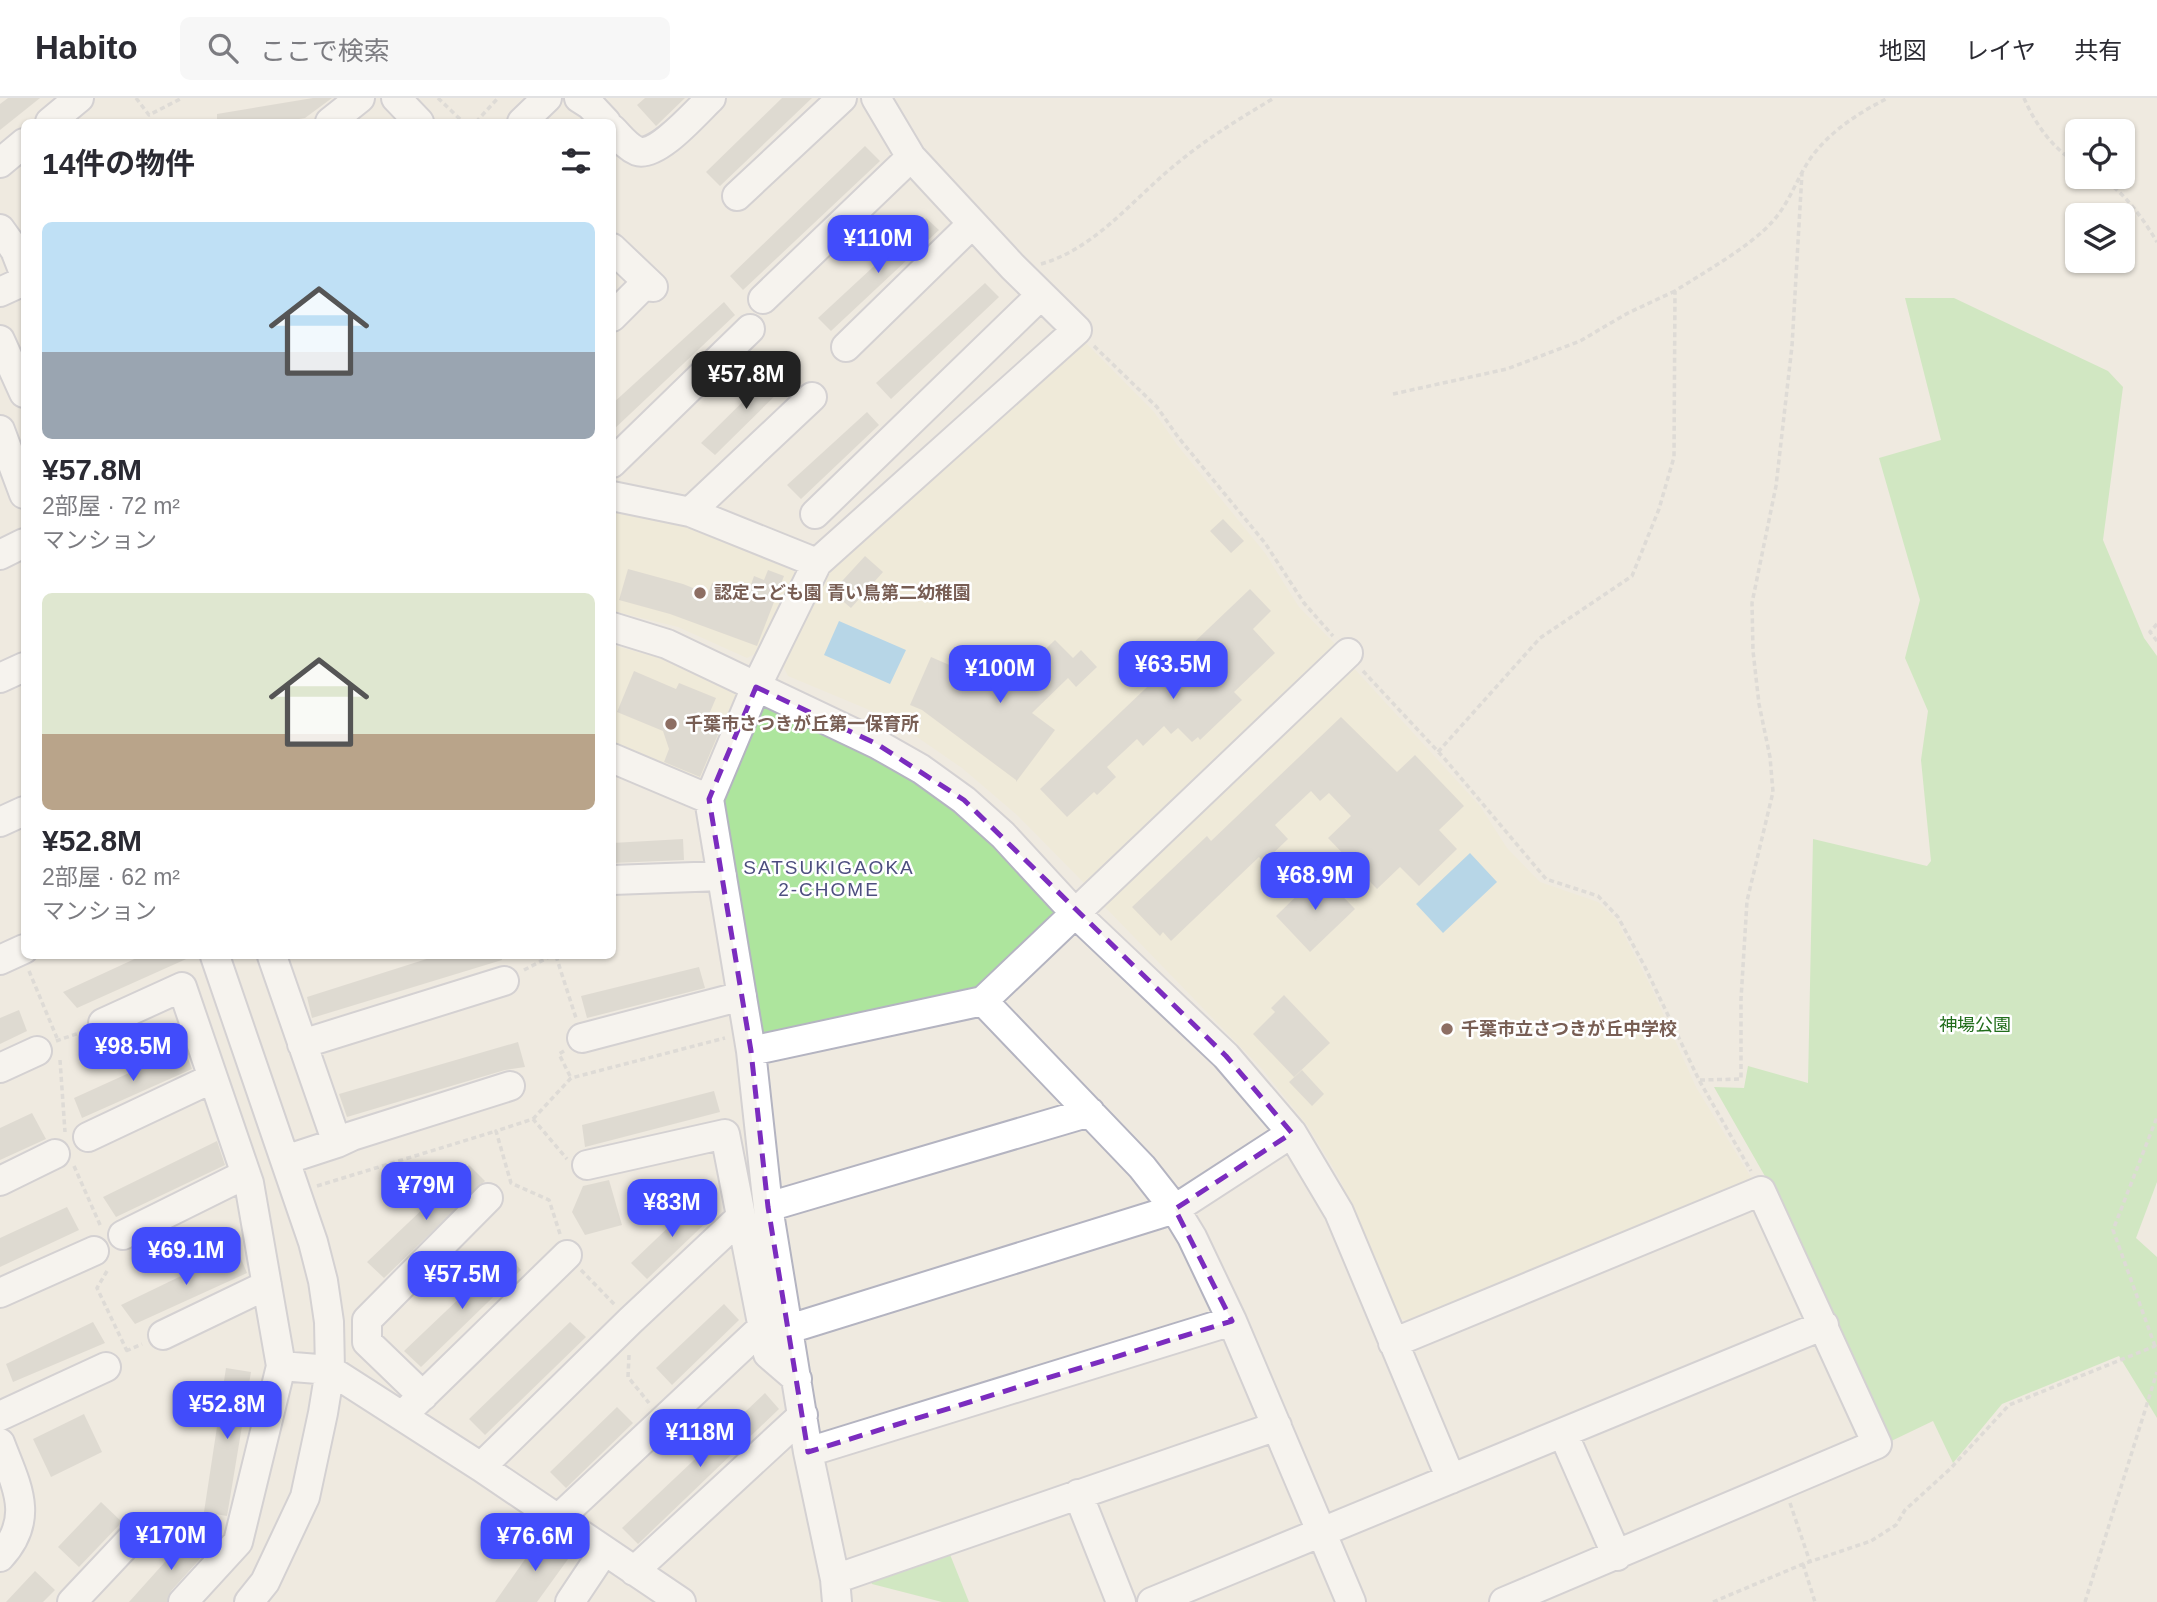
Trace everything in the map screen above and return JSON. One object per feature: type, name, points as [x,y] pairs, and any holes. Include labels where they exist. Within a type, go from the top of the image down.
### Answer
[{"type":"street","points":[[54,119],[79,98]]},
{"type":"street","points":[[334,119],[360,98]]},
{"type":"street","points":[[396,98],[416,119]]},
{"type":"street","points":[[525,119],[547,98]]},
{"type":"street","points":[[579,98],[603,119]]},
{"type":"street","points":[[616,133],[629,147],[640,153],[651,150],[662,144],[711,98]]},
{"type":"street","points":[[737,196],[842,98]]},
{"type":"street","points":[[776,1328],[768,1207],[749,1042],[709,799],[756,687],[817,563],[1077,330],[1013,267],[911,157],[876,98]]},
{"type":"street","points":[[0,163],[21,146]]},
{"type":"street","points":[[763,299],[911,157]]},
{"type":"street","points":[[846,347],[972,224]]},
{"type":"street","points":[[616,252],[650,284],[616,314]]},
{"type":"street","points":[[0,292],[21,282]]},
{"type":"street","points":[[815,514],[1041,295]]},
{"type":"street","points":[[616,459],[750,330]]},
{"type":"street","points":[[0,340],[21,386]]},
{"type":"street","points":[[691,512],[812,397]]},
{"type":"street","points":[[1,436],[21,486]]},
{"type":"street","points":[[616,497],[691,512],[817,563]]},
{"type":"street","points":[[0,555],[21,544]]},
{"type":"street","points":[[616,628],[667,643],[877,744],[921,769],[964,800],[1003,835],[1075,913],[1226,1056],[1292,1133],[1339,1212],[1451,1479]]},
{"type":"street","points":[[749,1042],[983,1001],[1348,653]]},
{"type":"street","points":[[0,678],[21,668]]},
{"type":"street","points":[[616,760],[709,799]]},
{"type":"street","points":[[0,822],[21,812]]},
{"type":"street","points":[[616,880],[722,876]]},
{"type":"street","points":[[0,961],[21,950]]},
{"type":"street","points":[[216,959],[296,1192],[323,1280],[329,1321],[330,1370],[305,1497],[265,1582],[250,1602]]},
{"type":"street","points":[[273,959],[337,1143]]},
{"type":"street","points":[[302,1044],[504,981]]},
{"type":"street","points":[[103,1023],[182,987],[246,1174],[281,1366],[238,1542],[183,1602]]},
{"type":"street","points":[[582,1038],[742,996]]},
{"type":"street","points":[[983,1001],[1142,1167],[1175,1209],[1198,1247],[1232,1321],[1350,1602]]},
{"type":"street","points":[[0,1068],[37,1051]]},
{"type":"street","points":[[88,1137],[213,1077]]},
{"type":"street","points":[[285,1160],[510,1086]]},
{"type":"street","points":[[768,1207],[1090,1112]]},
{"type":"street","points":[[558,1519],[776,1328],[1175,1209],[1292,1133]]},
{"type":"street","points":[[587,1164],[725,1134],[741,1217],[776,1328],[797,1379],[808,1452],[836,1590],[1078,1494],[1277,1426]]},
{"type":"street","points":[[0,1181],[55,1154]]},
{"type":"street","points":[[123,1235],[246,1174]]},
{"type":"street","points":[[1393,1343],[1762,1191],[1877,1444],[1504,1602]]},
{"type":"street","points":[[423,1396],[367,1342],[367,1320],[488,1198]]},
{"type":"street","points":[[481,1467],[741,1217]]},
{"type":"street","points":[[0,1293],[94,1251]]},
{"type":"street","points":[[402,1416],[566,1255]]},
{"type":"street","points":[[163,1335],[267,1285]]},
{"type":"street","points":[[808,1452],[1232,1321]]},
{"type":"street","points":[[1152,1602],[1824,1325]]},
{"type":"street","points":[[281,1366],[330,1370],[481,1467],[681,1602]]},
{"type":"street","points":[[0,1416],[106,1367]]},
{"type":"street","points":[[634,1571],[803,1415]]},
{"type":"street","points":[[1563,1433],[1617,1556]]},
{"type":"street","points":[[0,1443],[22,1508],[19,1529],[0,1557]]},
{"type":"street","points":[[1078,1494],[1121,1602]]},
{"type":"street","points":[[72,1602],[137,1534]]},
{"type":"street","points":[[570,1602],[604,1551]]},
{"type":"path","points":[[136,98],[149,115],[182,98]]},
{"type":"path","points":[[438,98],[460,119]]},
{"type":"path","points":[[479,119],[498,98]]},
{"type":"path","points":[[1013,267],[1050,261],[1088,243],[1172,167],[1211,136],[1273,98]]},
{"type":"path","points":[[1393,394],[1507,369],[1580,341],[1628,313],[1675,291],[1743,246],[1773,222],[1802,173],[1828,137],[1888,98]]},
{"type":"path","points":[[2024,98],[2032,117],[2050,141],[2065,155]]},
{"type":"path","points":[[1699,1080],[1741,1079],[1741,999],[1747,901],[1773,792],[1753,651],[1752,603],[1776,486],[1792,346],[1802,173]]},
{"type":"path","points":[[2115,189],[2143,219],[2157,242]]},
{"type":"path","points":[[1438,752],[1540,638],[1632,576],[1659,509],[1674,457],[1675,291]]},
{"type":"path","points":[[1077,330],[1157,407],[1178,437],[1265,543],[1304,603],[1438,752],[1546,879],[1598,896],[1618,917],[1699,1080],[1762,1191]]},
{"type":"path","points":[[2157,624],[2150,632],[2157,641]]},
{"type":"path","points":[[504,981],[545,959]]},
{"type":"path","points":[[37,1051],[103,1023]]},
{"type":"path","points":[[533,1119],[571,1078],[749,1042]]},
{"type":"path","points":[[1713,1602],[1803,1564],[1871,1541],[1896,1525],[1905,1510],[1950,1469],[2009,1405],[2156,1347],[2113,1230],[2157,1117]]},
{"type":"path","points":[[296,1192],[496,1131]]},
{"type":"path","points":[[106,1367],[127,1351],[163,1335]]},
{"type":"path","points":[[2085,1602],[2157,1372]]},
{"type":"path","points":[[1791,1506],[1810,1562]]},
{"type":"path","points":[[1803,1564],[1815,1602]]},
{"type":"highlighted area","points":[[756,687],[877,744],[964,800],[1226,1056],[1292,1133],[1175,1209],[1232,1321],[808,1452],[768,1207],[751,1051],[709,799]]},
{"type":"shaded area","points":[[1084,341],[1154,412],[1178,446],[1265,553],[1299,607],[1337,646],[1087,886],[1017,815],[962,768],[917,737],[867,709],[788,676],[781,662],[821,574]]},
{"type":"shaded area","name":"認定こども園 青い鳥第二幼稚園","points":[[616,509],[662,518],[716,534],[791,567],[796,575],[761,651],[747,658],[678,627],[616,612]]},
{"type":"shaded area","name":"千葉市さつきが丘第一保育所","points":[[616,646],[660,658],[737,691],[740,701],[706,780],[698,783],[616,749]]},
{"type":"shaded area","name":"千葉市立さつきが丘中学校","points":[[1352,666],[1480,806],[1507,848],[1540,882],[1598,902],[1616,919],[1652,989],[1696,1087],[1752,1179],[1747,1189],[1415,1324],[1400,1318],[1355,1211],[1337,1174],[1307,1125],[1262,1069],[1103,905]]},
{"type":"green space","name":"神場公園","points":[[1905,298],[1954,298],[2108,371],[2123,387],[2103,540],[2144,638],[2157,656],[2157,1182],[2136,1238],[2157,1257],[2157,1418],[2119,1356],[2002,1404],[1953,1463],[1933,1421],[1885,1444],[1786,1213],[1714,1087],[1744,1088],[1748,1066],[1808,1083],[1813,839],[1927,866],[1931,861],[1921,760],[1928,711],[1905,658],[1920,600],[1879,458],[1941,440]]},
{"type":"green space","points":[[776,706],[856,743],[949,802],[1061,909],[982,992],[764,1038],[755,1032],[721,801],[761,710]]},
{"type":"green space","points":[[947,1547],[969,1602],[942,1602],[872,1584],[867,1576]]},
{"type":"water","points":[[839,621],[906,650],[890,684],[824,655]]},
{"type":"water","points":[[1470,853],[1497,882],[1443,933],[1416,904]]},
{"type":"building","points":[[8,98],[40,98],[0,130],[0,104]]},
{"type":"building","points":[[313,98],[332,98],[305,118],[299,119],[217,119],[217,114]]},
{"type":"building","points":[[645,98],[685,98],[656,126],[637,105]]},
{"type":"building","points":[[782,98],[812,98],[720,186],[706,172]]},
{"type":"building","points":[[865,146],[880,161],[743,290],[730,276]]},
{"type":"building","points":[[926,218],[939,230],[831,331],[818,318]]},
{"type":"building","points":[[985,283],[999,297],[891,399],[876,383]]},
{"type":"building","points":[[724,302],[735,315],[616,427],[616,400]]},
{"type":"building","points":[[778,367],[791,380],[715,455],[701,443]]},
{"type":"building","points":[[867,412],[879,425],[801,499],[787,485]]},
{"type":"building","points":[[1223,519],[1244,541],[1231,553],[1210,531]]},
{"type":"building","points":[[865,556],[883,572],[851,608],[832,592]]},
{"type":"building","points":[[628,569],[708,594],[712,583],[747,596],[754,576],[764,580],[768,570],[784,576],[757,646],[670,614],[619,600]]},
{"type":"building","points":[[1250,589],[1271,611],[1253,629],[1275,653],[1234,692],[1242,700],[1200,740],[1198,737],[1192,742],[1178,728],[1171,734],[1164,726],[1143,746],[1137,739],[1107,767],[1116,777],[1097,795],[1094,792],[1067,817],[1040,789]]},
{"type":"building","points":[[1055,640],[1073,658],[1081,650],[1097,667],[1076,687],[1068,678],[1032,713],[1055,730],[1016,782],[922,710],[910,705],[931,657],[961,670],[966,664],[1002,690]]},
{"type":"building","points":[[634,671],[676,689],[679,683],[716,698],[707,719],[722,725],[700,777],[664,762],[669,749],[663,731],[617,712]]},
{"type":"building","points":[[1341,717],[1397,772],[1415,755],[1464,806],[1439,830],[1457,849],[1419,886],[1400,867],[1377,889],[1328,838],[1351,816],[1329,793],[1320,801],[1311,791],[1275,825],[1288,839],[1264,862],[1259,857],[1171,941],[1163,932],[1160,936],[1132,907],[1207,836],[1211,841]]},
{"type":"building","points":[[683,839],[684,860],[616,863],[616,843]]},
{"type":"building","points":[[1320,873],[1355,909],[1310,952],[1276,916]]},
{"type":"building","points":[[134,959],[186,959],[77,1008],[63,992]]},
{"type":"building","points":[[427,959],[502,960],[312,1018],[307,997]]},
{"type":"building","points":[[699,967],[705,988],[587,1018],[581,996]]},
{"type":"building","points":[[1284,995],[1330,1043],[1294,1077],[1253,1034],[1275,1012],[1271,1008]]},
{"type":"building","points":[[19,1010],[27,1031],[0,1044],[0,1018]]},
{"type":"building","points":[[518,1042],[525,1067],[505,1070],[347,1117],[339,1094]]},
{"type":"building","points":[[184,1048],[192,1069],[82,1118],[74,1098]]},
{"type":"building","points":[[1302,1070],[1324,1094],[1312,1106],[1289,1082]]},
{"type":"building","points":[[714,1091],[720,1112],[585,1147],[582,1125]]},
{"type":"building","points":[[32,1113],[46,1139],[0,1160],[0,1128]]},
{"type":"building","points":[[217,1141],[225,1165],[116,1217],[103,1197]]},
{"type":"building","points":[[469,1165],[485,1181],[384,1278],[367,1262]]},
{"type":"building","points":[[609,1180],[622,1225],[585,1235],[572,1212],[583,1186]]},
{"type":"building","points":[[698,1199],[714,1215],[647,1279],[631,1263]]},
{"type":"building","points":[[67,1207],[79,1230],[0,1267],[0,1238]]},
{"type":"building","points":[[237,1249],[247,1273],[135,1324],[121,1305]]},
{"type":"building","points":[[506,1254],[521,1270],[421,1367],[404,1351]]},
{"type":"building","points":[[724,1304],[739,1320],[672,1385],[656,1368]]},
{"type":"building","points":[[93,1322],[105,1343],[13,1382],[6,1364]]},
{"type":"building","points":[[570,1322],[586,1337],[485,1435],[469,1419]]},
{"type":"building","points":[[226,1368],[251,1372],[227,1516],[204,1512]]},
{"type":"building","points":[[765,1393],[779,1409],[638,1544],[622,1528]]},
{"type":"building","points":[[617,1407],[633,1423],[566,1488],[550,1472]]},
{"type":"building","points":[[84,1414],[102,1452],[51,1477],[33,1439]]},
{"type":"building","points":[[101,1502],[122,1522],[79,1567],[58,1547]]},
{"type":"building","points":[[190,1534],[208,1550],[171,1591],[167,1602],[129,1602]]},
{"type":"building","points":[[542,1535],[571,1555],[537,1602],[495,1602]]},
{"type":"building","points":[[35,1571],[55,1590],[43,1602],[6,1602]]},
{"type":"place","name":"認定こども園 青い鳥第二幼稚園","points":[[700,593]]},
{"type":"place","name":"千葉市さつきが丘第一保育所","points":[[671,724]]},
{"type":"place","name":"千葉市立さつきが丘中学校","points":[[1447,1029]]},
{"type":"district","name":"SATSUKIGAOKA 2-CHOME","points":[[829,878]]}]
